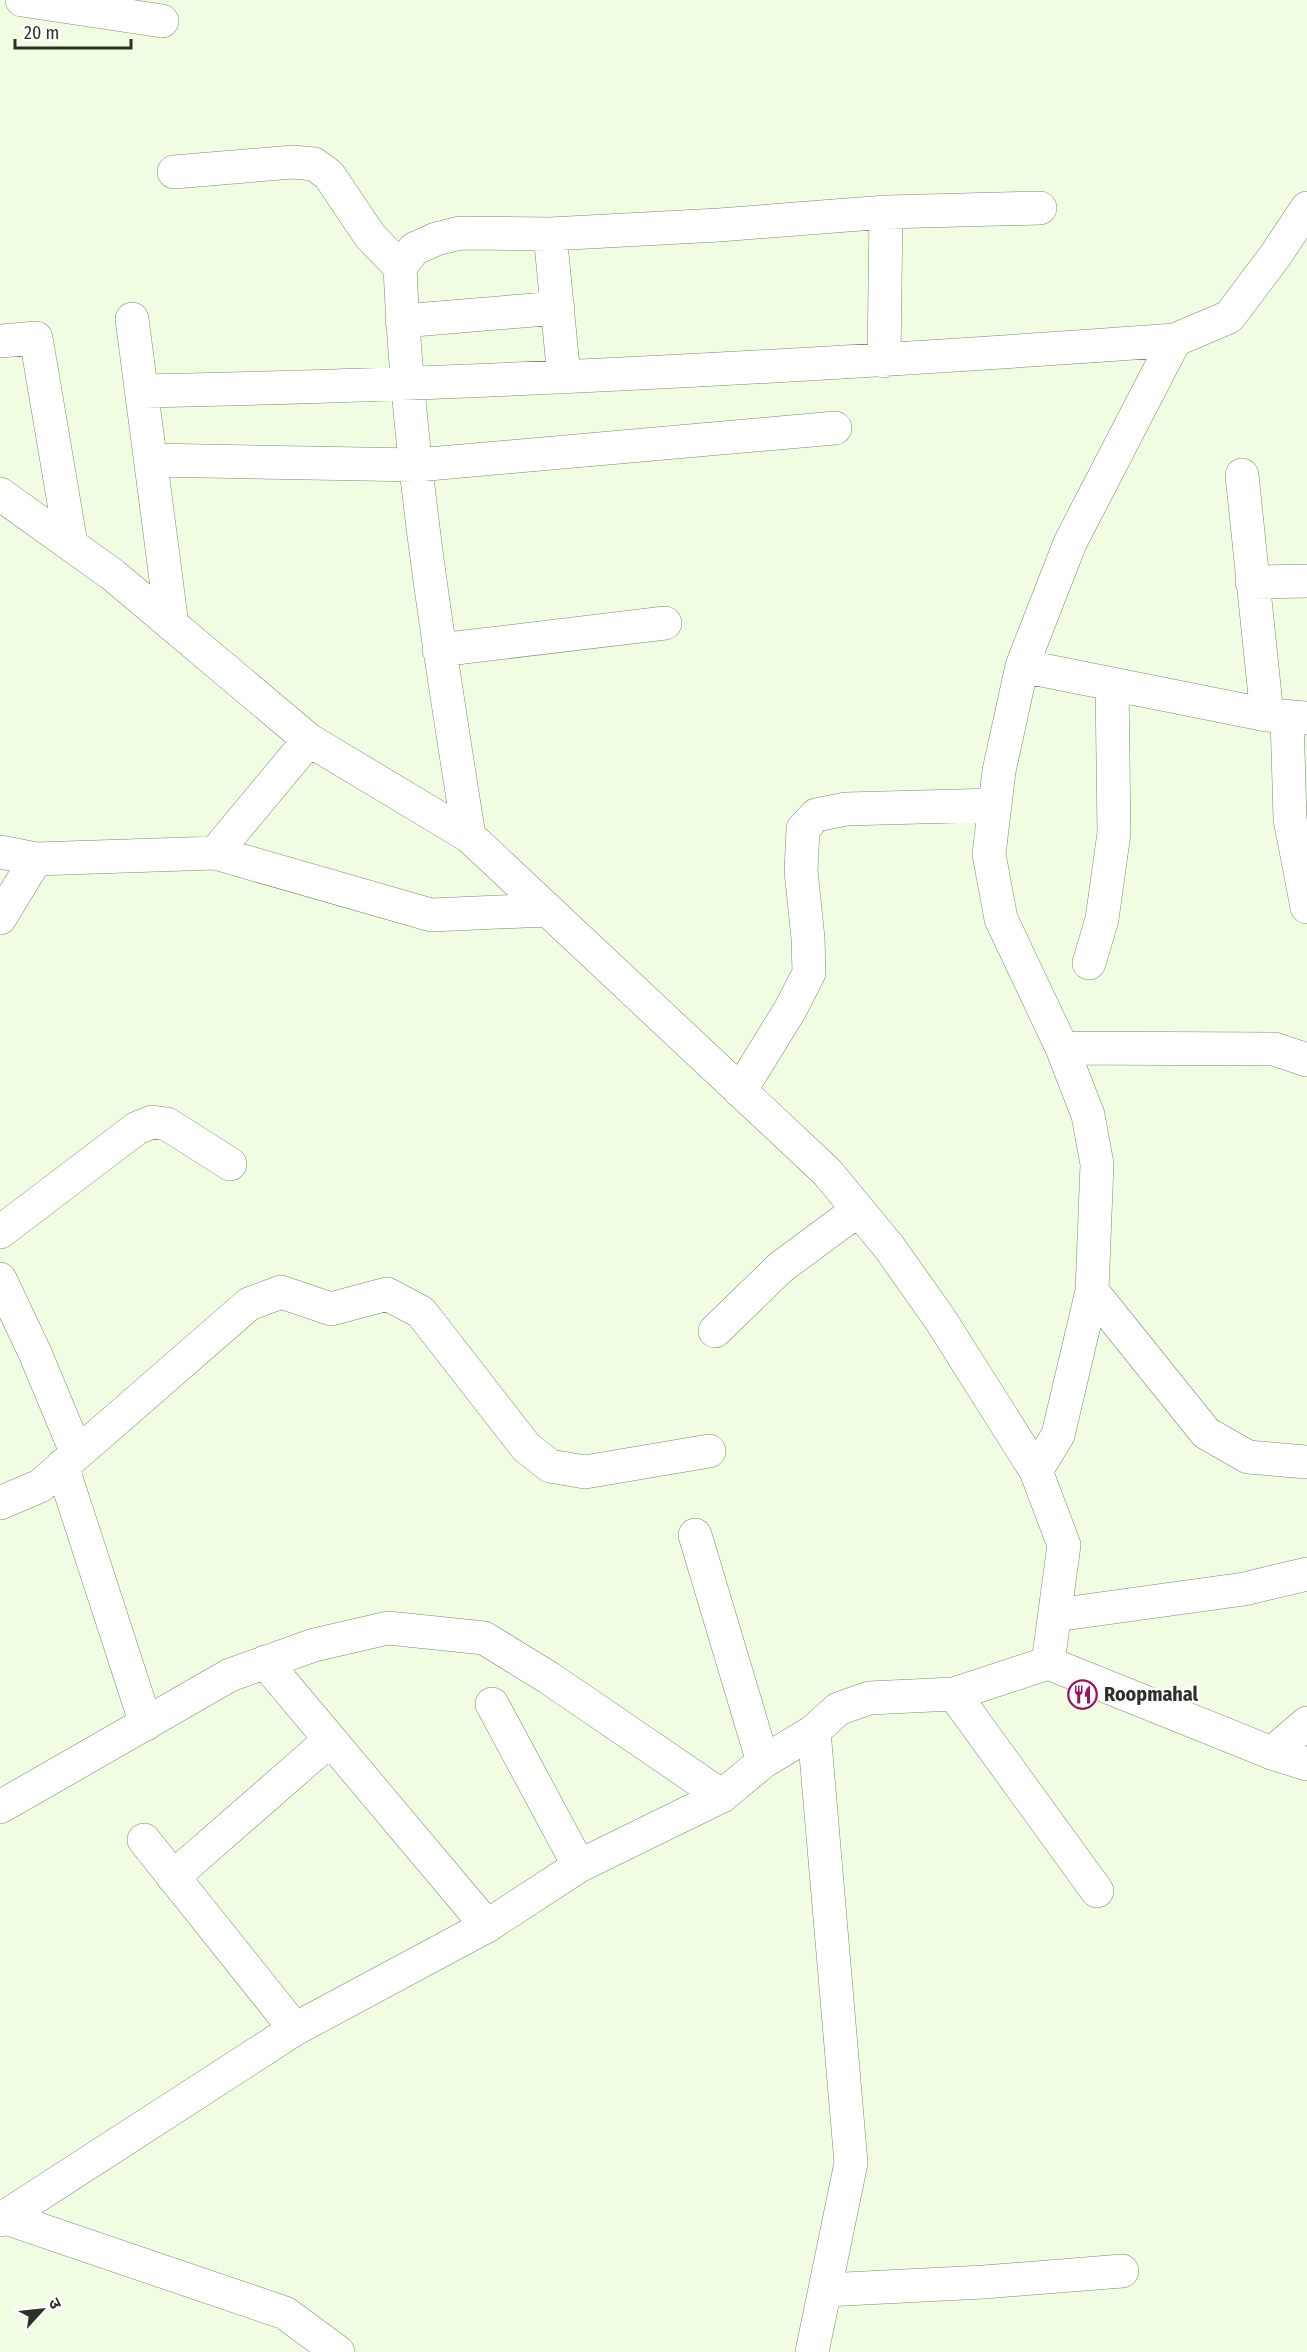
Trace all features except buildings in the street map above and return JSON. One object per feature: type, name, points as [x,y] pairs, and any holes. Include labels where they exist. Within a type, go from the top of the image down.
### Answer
[{"type":"street","points":[[22,0],[162,21]]},
{"type":"street","points":[[174,172],[293,162],[314,164],[329,175],[370,236],[400,267]]},
{"type":"street","points":[[470,836],[439,650],[406,385],[400,267],[414,249],[436,239],[460,233],[550,234],[719,225],[886,212],[1040,207]]},
{"type":"street","points":[[143,391],[406,385],[884,361],[1174,340],[1229,317],[1275,256],[1307,207]]},
{"type":"street","points":[[884,361],[886,212]]},
{"type":"street","points":[[550,234],[564,377]]},
{"type":"street","points":[[402,321],[558,308]]},
{"type":"street","points":[[132,319],[153,460],[172,625]]},
{"type":"street","points":[[0,341],[36,338],[71,544]]},
{"type":"street","points":[[1036,1471],[1058,1435],[1092,1291],[1097,1164],[1088,1114],[1062,1048],[1001,919],[989,854],[995,805],[1022,666],[1070,543],[1174,340]]},
{"type":"street","points":[[153,460],[417,465],[835,428]]},
{"type":"street","points":[[1242,475],[1252,582],[1287,716],[1290,819],[1307,907]]},
{"type":"street","points":[[1,489],[172,625],[309,740],[470,836],[827,1172],[889,1247],[940,1319],[1036,1471],[1064,1545],[1048,1663]]},
{"type":"street","points":[[1252,582],[1307,581]]},
{"type":"street","points":[[439,650],[665,623]]},
{"type":"street","points":[[1022,666],[1287,716]]},
{"type":"street","points":[[1089,963],[1104,908],[1114,833],[1112,684]]},
{"type":"street","points":[[215,853],[309,740]]},
{"type":"street","points":[[740,1091],[790,1010],[809,973],[801,871],[802,829],[816,815],[846,809],[995,805]]},
{"type":"street","points":[[0,852],[36,859],[215,853],[431,915],[547,910]]},
{"type":"street","points":[[0,918],[36,859]]},
{"type":"street","points":[[1062,1048],[1274,1049],[1307,1060]]},
{"type":"street","points":[[0,1232],[137,1128],[152,1122],[167,1124],[231,1164]]},
{"type":"street","points":[[715,1331],[782,1267],[858,1210]]},
{"type":"street","points":[[0,1279],[35,1353],[70,1460],[146,1724]]},
{"type":"street","points":[[1092,1291],[1206,1433],[1248,1457],[1307,1462]]},
{"type":"street","points":[[0,1503],[40,1486],[249,1304],[281,1292],[331,1309],[387,1294],[421,1312],[526,1447],[550,1466],[585,1472],[709,1450]]},
{"type":"street","points":[[695,1535],[763,1762]]},
{"type":"street","points":[[1056,1615],[1244,1588],[1307,1574]]},
{"type":"street","points":[[0,1807],[230,1675],[314,1645],[388,1628],[484,1638],[549,1678],[722,1796]]},
{"type":"street","points":[[265,1662],[487,1926]]},
{"type":"street","points":[[1,2218],[295,2029],[487,1926],[579,1866],[722,1796],[763,1762],[814,1731],[838,1709],[869,1698],[954,1694],[1048,1663],[1272,1753],[1307,1764]]},
{"type":"street","points":[[954,1694],[1097,1891]]},
{"type":"street","points":[[492,1704],[579,1866]]},
{"type":"street","points":[[1272,1753],[1307,1723]]},
{"type":"street","points":[[812,2352],[851,2163],[814,1731]]},
{"type":"street","points":[[173,1876],[330,1740]]},
{"type":"street","points":[[144,1840],[295,2029]]},
{"type":"street","points":[[1,2218],[285,2313],[338,2352]]},
{"type":"street","points":[[825,2290],[984,2282],[1122,2271]]},
{"type":"place","name":"Roopmahal","points":[[1083,1694]]}]
